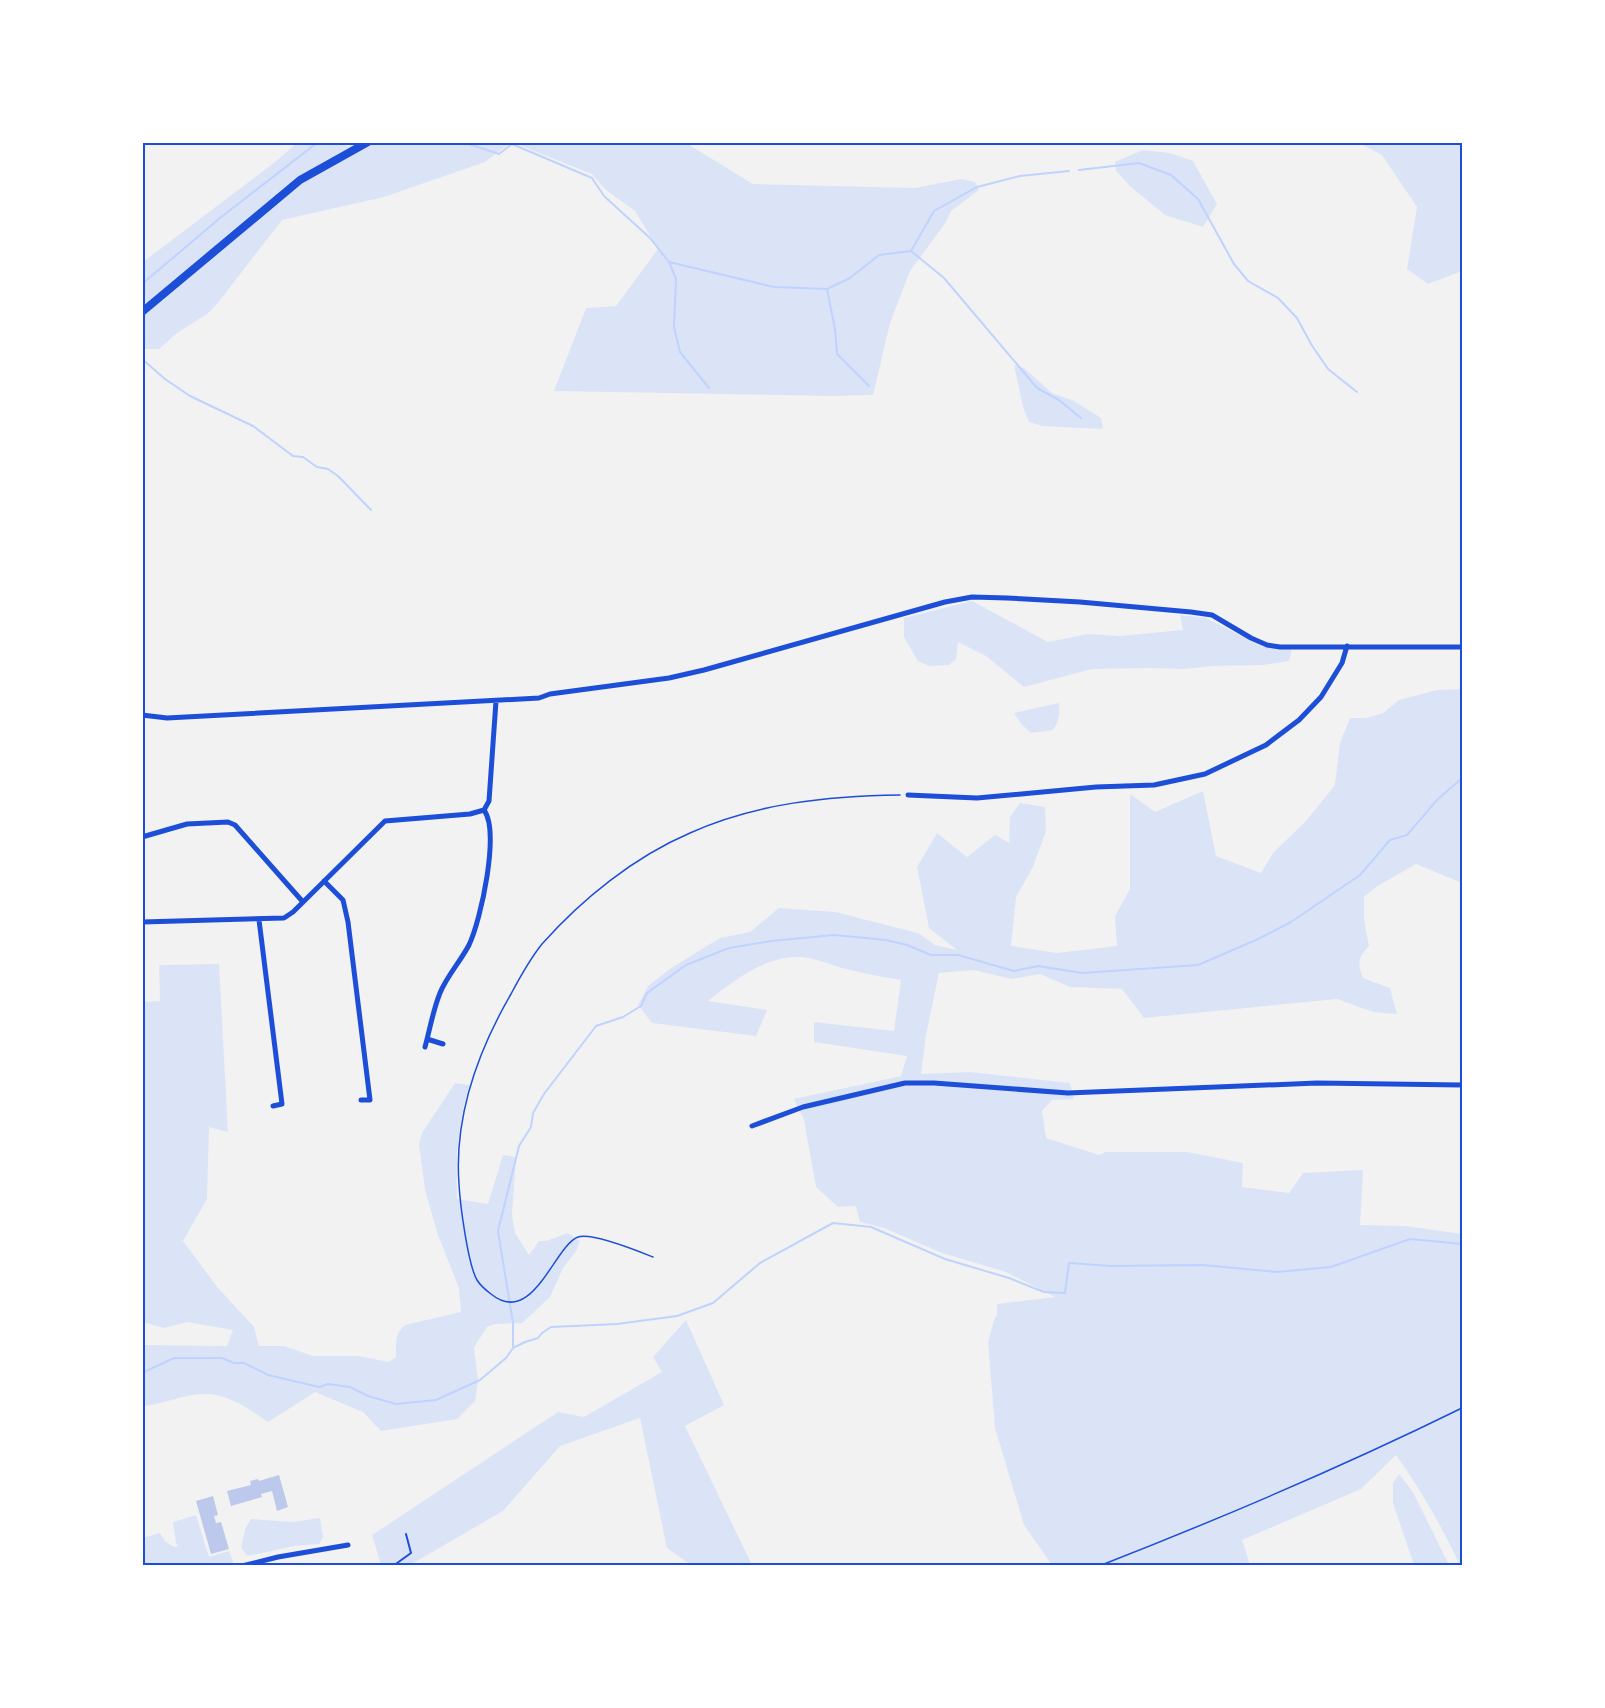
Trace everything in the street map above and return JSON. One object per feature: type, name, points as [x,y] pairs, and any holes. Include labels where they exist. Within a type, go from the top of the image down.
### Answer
[{"type":"main road","points":[[142,312],[300,180],[368,142]]},
{"type":"street","points":[[142,715],[167,718],[538,698],[550,694],[669,678],[704,670],[945,602],[972,597],[1080,602],[1212,615],[1251,638],[1267,645],[1280,647],[1462,647]]},
{"type":"street","points":[[908,795],[988,797],[1096,787],[1154,785],[1187,780],[1205,774],[1266,745],[1299,720],[1321,697],[1341,663],[1347,646]]},
{"type":"street","points":[[142,922],[284,918],[385,821],[470,814],[484,810],[489,801],[496,701]]},
{"type":"street","points":[[425,1047],[440,993],[469,945],[476,926],[488,867],[490,823],[484,810]]},
{"type":"street","points":[[142,837],[187,824],[220,822],[234,825],[303,902]]},
{"type":"street","points":[[324,880],[345,905],[370,1100]]},
{"type":"street","points":[[259,920],[282,1104]]},
{"type":"street","points":[[427,1039],[442,1044]]},
{"type":"street","points":[[752,1126],[803,1107],[905,1083],[1068,1093],[1305,1083],[1462,1085]]},
{"type":"street","points":[[361,1101],[377,1100]]},
{"type":"street","points":[[273,1106],[289,1103]]},
{"type":"street","points":[[242,1566],[278,1557],[348,1545]]},
{"type":"lane","points":[[393,1566],[411,1553],[406,1534]]},
{"type":"path","points":[[653,1257],[597,1238],[581,1236],[564,1250],[540,1284],[528,1295],[514,1301],[491,1295],[477,1280],[469,1254],[459,1195],[458,1168],[465,1104],[473,1075],[489,1034],[523,972],[542,945],[571,914],[643,857],[690,832],[759,810],[824,798],[908,795]]},
{"type":"path","points":[[1099,1566],[1383,1447],[1462,1408]]},
{"type":"shaded area","points":[[354,142],[510,143],[485,162],[384,197],[282,220],[207,314],[177,333],[159,349],[143,349],[143,262],[297,143],[343,143],[348,147]]},
{"type":"shaded area","points":[[514,143],[686,143],[753,184],[915,188],[961,179],[975,182],[979,190],[951,211],[946,222],[910,271],[890,323],[873,395],[554,391],[586,308],[616,306],[658,249],[635,211],[606,190],[592,174]]},
{"type":"shaded area","points":[[1359,143],[1462,143],[1462,271],[1428,284],[1407,269],[1417,207],[1382,155]]},
{"type":"shaded area","points":[[1143,150],[1170,153],[1193,161],[1217,204],[1203,227],[1165,215],[1131,187],[1116,171],[1115,162]]},
{"type":"shaded area","points":[[1014,365],[1024,368],[1052,393],[1074,401],[1101,418],[1103,429],[1042,426],[1029,422],[1023,407]]},
{"type":"shaded area","points":[[972,601],[1048,642],[1088,634],[1120,636],[1183,630],[1180,615],[1206,618],[1263,647],[1292,649],[1289,661],[1263,665],[1183,669],[1092,669],[1024,687],[986,656],[958,642],[956,659],[949,665],[930,666],[918,661],[904,637],[904,618]]},
{"type":"shaded area","points":[[1462,689],[1462,883],[1416,864],[1376,887],[1364,897],[1364,920],[1369,946],[1360,960],[1361,973],[1363,978],[1390,988],[1397,1014],[1373,1012],[1337,999],[1144,1018],[1122,989],[1070,987],[1040,974],[1011,979],[974,970],[939,973],[926,1035],[921,1074],[970,1072],[1070,1083],[1074,1099],[1052,1100],[1042,1111],[1046,1138],[1099,1155],[1106,1152],[1188,1152],[1243,1163],[1242,1187],[1289,1193],[1303,1173],[1363,1170],[1360,1225],[1405,1226],[1462,1234],[1462,1565],[1396,1455],[1361,1489],[1242,1540],[1250,1565],[1052,1565],[1024,1525],[995,1428],[988,1342],[997,1316],[997,1304],[1055,1297],[1006,1272],[942,1253],[884,1228],[860,1222],[856,1206],[838,1207],[816,1187],[804,1120],[794,1099],[901,1076],[907,1056],[814,1042],[814,1022],[894,1031],[901,980],[857,972],[804,957],[773,961],[750,972],[708,1001],[767,1010],[756,1036],[652,1023],[638,1005],[648,986],[671,968],[720,938],[750,932],[779,908],[835,912],[918,933],[935,945],[957,950],[929,928],[917,867],[937,833],[967,857],[995,835],[1009,843],[1010,817],[1020,803],[1045,807],[1046,831],[1033,867],[1016,897],[1011,946],[1057,953],[1117,946],[1115,916],[1130,889],[1130,794],[1155,812],[1203,791],[1216,856],[1261,873],[1273,853],[1306,821],[1335,785],[1340,743],[1350,718],[1367,718],[1383,713],[1399,700],[1437,690]]},
{"type":"shaded area","points":[[1059,703],[1059,718],[1053,730],[1031,733],[1014,713]]},
{"type":"shaded area","points":[[219,964],[228,1132],[209,1127],[207,1199],[183,1241],[218,1288],[254,1327],[259,1346],[284,1346],[313,1356],[359,1356],[389,1362],[396,1357],[397,1336],[405,1325],[461,1312],[459,1288],[438,1235],[425,1190],[419,1145],[422,1133],[455,1083],[470,1085],[462,1113],[458,1141],[457,1199],[488,1204],[503,1155],[516,1157],[512,1215],[515,1233],[529,1255],[539,1241],[546,1241],[568,1233],[580,1241],[576,1251],[563,1268],[550,1297],[532,1314],[522,1323],[495,1324],[487,1327],[474,1347],[478,1381],[475,1401],[457,1419],[381,1431],[363,1412],[315,1392],[268,1422],[240,1404],[216,1395],[192,1395],[143,1406],[143,1345],[227,1346],[233,1330],[187,1322],[164,1328],[143,1322],[142,1002],[160,1001],[159,965]]},
{"type":"shaded area","points":[[686,1320],[724,1405],[685,1426],[752,1565],[691,1565],[667,1548],[640,1418],[560,1446],[503,1511],[410,1565],[381,1565],[372,1535],[558,1412],[584,1417],[662,1372],[653,1357]]},
{"type":"shaded area","points":[[1399,1474],[1413,1492],[1449,1565],[1414,1565],[1393,1503],[1393,1483]]},
{"type":"shaded area","points":[[196,1515],[209,1557],[229,1551],[233,1561],[231,1565],[143,1565],[143,1538],[160,1533],[165,1541],[174,1547],[178,1546],[173,1522]]},
{"type":"shaded area","points":[[320,1518],[323,1537],[319,1544],[294,1546],[248,1556],[241,1548],[245,1529],[251,1519],[293,1522]]},
{"type":"building","points":[[279,1475],[288,1507],[277,1511],[272,1491],[261,1494],[262,1497],[231,1506],[227,1491],[251,1485],[250,1481],[258,1479],[259,1481]]},
{"type":"building","points":[[213,1496],[218,1515],[214,1516],[216,1523],[221,1522],[229,1549],[211,1554],[196,1501]]},
{"type":"waterway","points":[[142,284],[220,218],[318,142]]},
{"type":"waterway","points":[[463,142],[499,154],[512,144],[592,178],[604,196],[650,238],[669,262],[774,287],[827,289],[850,278],[879,255],[911,251],[944,278],[1037,388],[1059,400],[1081,418]]},
{"type":"waterway","points":[[1079,170],[1139,163],[1171,175],[1198,199],[1234,264],[1248,281],[1278,298],[1297,318],[1328,369],[1357,392]]},
{"type":"waterway","points":[[911,251],[934,211],[977,187],[1020,176],[1069,171]]},
{"type":"waterway","points":[[669,262],[676,279],[674,327],[680,352],[709,388]]},
{"type":"waterway","points":[[827,289],[835,329],[837,354],[869,386]]},
{"type":"waterway","points":[[142,359],[190,396],[253,426],[293,456],[303,457],[317,467],[328,469],[338,476],[371,510]]},
{"type":"waterway","points":[[513,1347],[513,1323],[498,1231],[519,1146],[531,1127],[533,1113],[544,1094],[596,1026],[623,1017],[641,1006],[647,993],[686,965],[729,948],[834,935],[886,940],[907,945],[931,955],[958,955],[1014,971],[1038,966],[1082,973],[1198,965],[1291,922],[1360,875],[1390,840],[1407,835],[1437,800],[1462,778]]},
{"type":"waterway","points":[[142,1373],[174,1358],[222,1358],[234,1363],[244,1363],[268,1375],[319,1387],[328,1384],[350,1387],[368,1396],[396,1404],[436,1400],[480,1380],[506,1358],[513,1348],[538,1338],[551,1327],[617,1324],[677,1316],[713,1303],[760,1263],[833,1223],[871,1227],[945,1259],[1009,1278],[1044,1292],[1065,1293],[1069,1263],[1111,1266],[1203,1265],[1277,1272],[1331,1267],[1410,1239],[1462,1244]]}]
